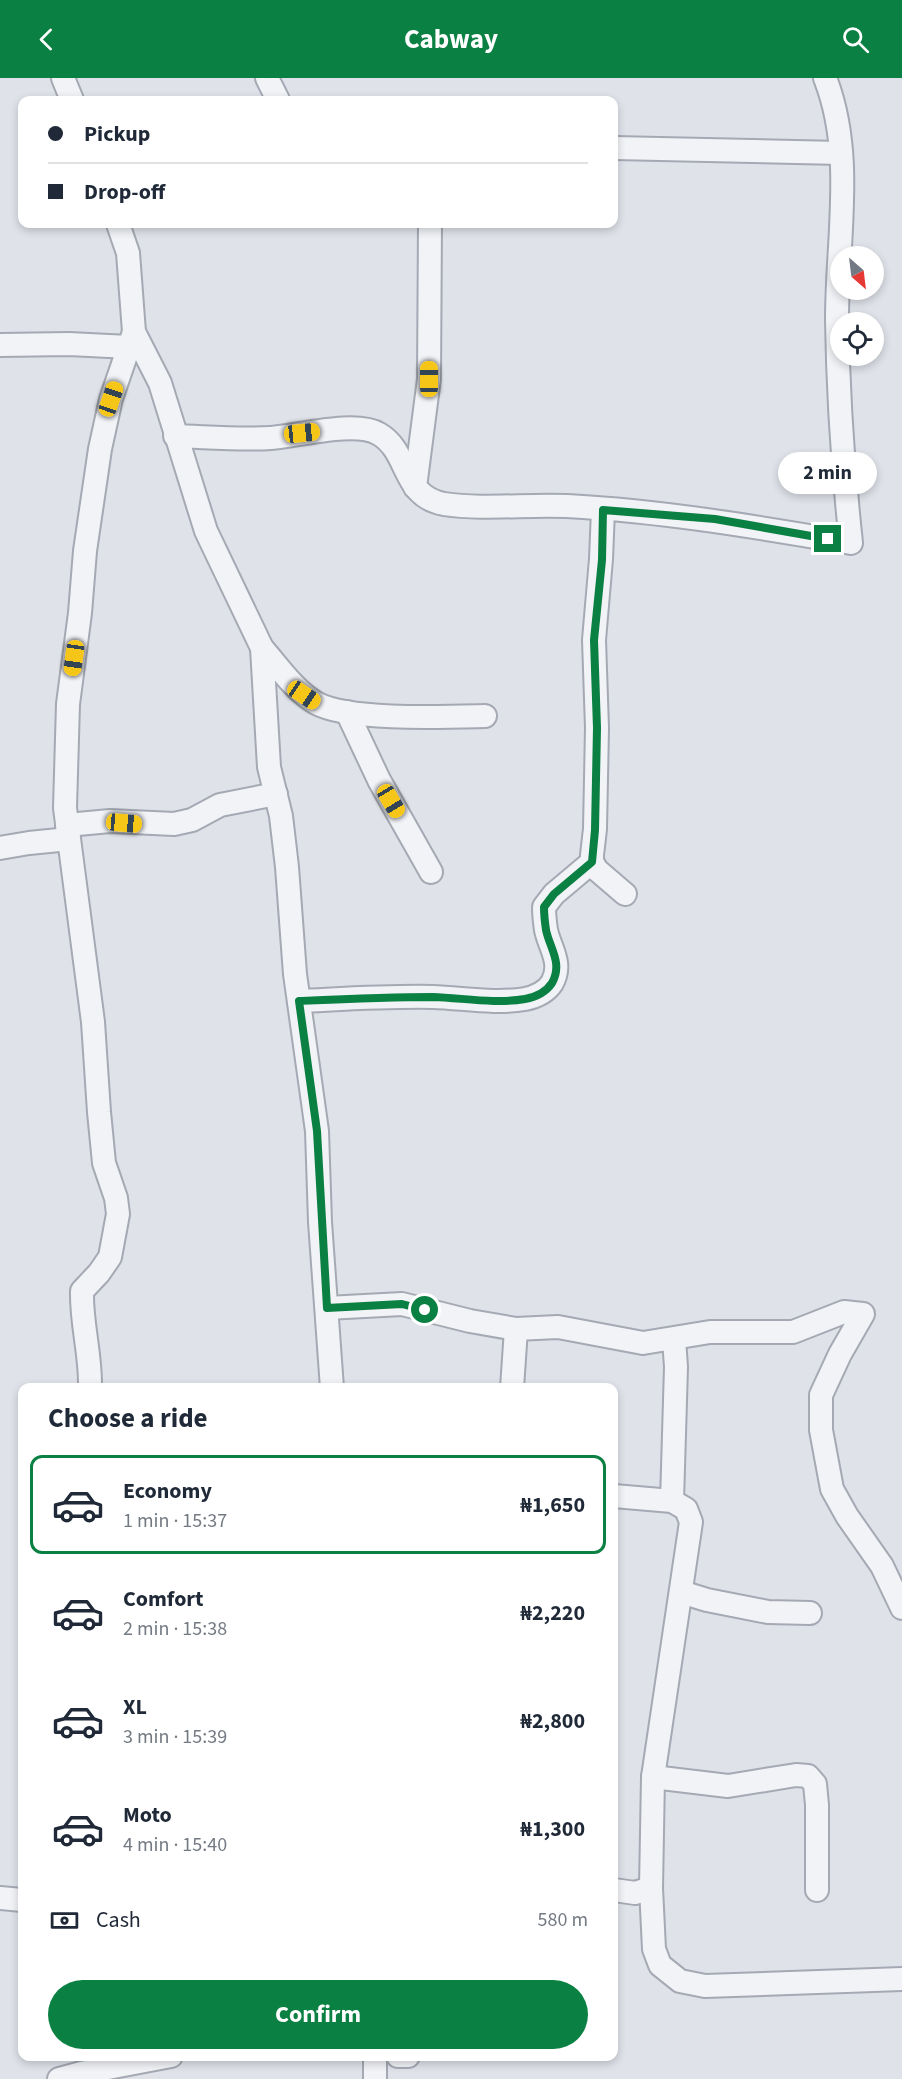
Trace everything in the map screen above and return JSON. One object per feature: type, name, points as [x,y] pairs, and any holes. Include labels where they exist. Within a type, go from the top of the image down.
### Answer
[{"type":"street","points":[[63,78],[70,96]]},
{"type":"street","points":[[267,78],[276,96]]},
{"type":"street","points":[[176,436],[271,438],[361,428],[378,433],[392,445],[421,495],[441,503],[468,506],[566,506],[715,519],[851,543],[843,471],[837,318],[843,168],[833,99],[825,78]]},
{"type":"street","points":[[618,147],[841,153]]},
{"type":"street","points":[[90,1383],[90,1365],[81,1305],[82,1291],[99,1274],[110,1257],[118,1214],[116,1197],[104,1162],[93,1022],[65,808],[68,704],[80,613],[85,551],[100,450],[111,399],[131,340],[128,254],[119,228]]},
{"type":"street","points":[[415,487],[429,379],[430,228]]},
{"type":"street","points":[[0,345],[131,340]]},
{"type":"street","points":[[131,340],[160,383],[206,531],[262,648],[304,695],[318,704],[347,712],[429,717],[484,716]]},
{"type":"street","points":[[299,1001],[402,997],[459,1000],[523,999],[535,997],[546,991],[552,982],[556,970],[556,958],[546,932],[544,907],[554,894],[592,862],[595,830],[597,728],[594,640],[602,560],[603,510]]},
{"type":"street","points":[[262,648],[269,767],[281,816],[288,867],[294,974],[317,1131],[332,1383]]},
{"type":"street","points":[[347,712],[379,780],[431,872]]},
{"type":"street","points":[[0,848],[110,821],[174,824],[192,820],[220,805],[276,794]]},
{"type":"street","points":[[592,862],[610,882],[625,894]]},
{"type":"street","points":[[327,1308],[402,1304],[470,1321],[516,1329],[558,1327],[643,1343],[710,1332],[793,1332],[844,1312],[863,1314],[840,1354],[821,1395],[821,1430],[832,1489],[847,1516],[882,1566],[902,1608]]},
{"type":"street","points":[[512,1383],[516,1329]]},
{"type":"street","points":[[672,1501],[674,1339]]},
{"type":"street","points":[[618,1496],[672,1501],[686,1509],[691,1522],[653,1777],[651,1888],[654,1949],[660,1965],[680,1981],[705,1986],[902,1979]]},
{"type":"street","points":[[681,1592],[707,1600],[768,1612],[810,1613]]},
{"type":"street","points":[[653,1777],[728,1786],[796,1775],[808,1776],[815,1784],[818,1806],[817,1890]]},
{"type":"street","points":[[618,1891],[636,1893],[651,1888]]},
{"type":"street","points":[[0,1898],[18,1898]]},
{"type":"street","points":[[59,2079],[152,2061]]},
{"type":"street","points":[[375,2061],[375,2079]]},
{"type":"route","points":[[425,1310],[402,1304],[327,1308],[320,1222],[317,1131],[299,1001],[402,997],[437,997],[459,1000],[523,999],[535,997],[546,991],[552,982],[556,970],[556,958],[546,932],[544,907],[554,894],[592,862],[595,830],[597,728],[594,640],[602,560],[603,510],[715,519],[828,539]]}]
